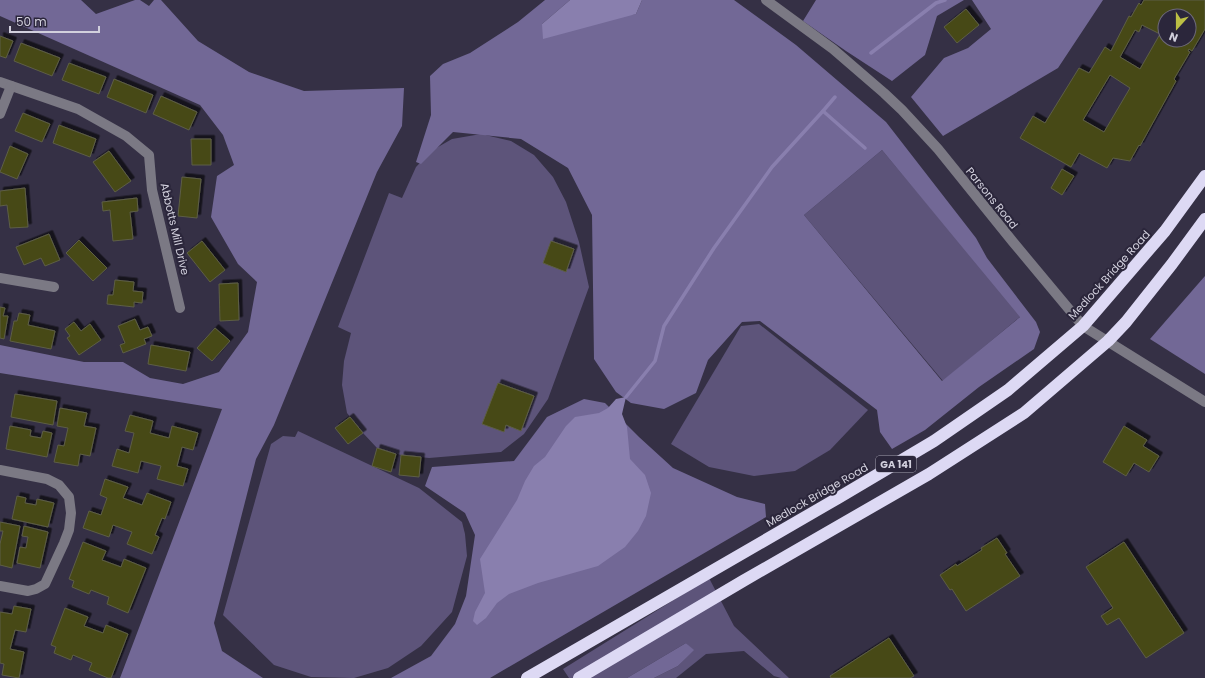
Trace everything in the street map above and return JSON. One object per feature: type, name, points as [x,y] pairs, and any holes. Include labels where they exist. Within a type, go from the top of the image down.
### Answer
[{"type":"highway","name":"Medlock Bridge Road","points":[[527,678],[934,441],[1008,390],[1083,326],[1165,231],[1205,176]]},
{"type":"highway","name":"GA 141","points":[[580,678],[942,466],[1024,413],[1108,341],[1126,322],[1172,264],[1205,219]]},
{"type":"street","name":"Parsons Road","points":[[766,0],[833,49],[884,92],[902,110],[938,149],[1008,237],[1083,326],[1205,402]]},
{"type":"street","name":"Abbotts Mill Drive","points":[[0,82],[78,109],[126,136],[149,155],[152,190],[180,308]]},
{"type":"street","points":[[0,114],[11,86]]},
{"type":"street","points":[[0,278],[54,287]]},
{"type":"street","points":[[0,470],[47,479],[59,485],[69,497],[71,513],[69,530],[64,544],[45,584],[28,591],[0,586]]},
{"type":"shaded area","points":[[0,0],[81,0],[96,14],[135,0],[140,0],[149,6],[154,0],[161,0],[198,41],[249,72],[304,91],[404,88],[402,126],[377,172],[274,425],[256,459],[214,623],[222,651],[263,678],[120,678],[222,409],[0,373],[0,345],[84,362],[123,362],[150,378],[183,384],[219,372],[248,332],[257,282],[238,264],[211,217],[217,176],[234,165],[223,135],[200,105],[0,16]]},
{"type":"shaded area","points":[[545,0],[570,0],[542,24],[636,14],[642,0],[734,0],[796,45],[886,122],[976,238],[987,258],[1036,322],[1040,332],[1034,349],[979,387],[925,430],[892,449],[880,432],[877,410],[760,321],[742,322],[708,360],[696,393],[664,409],[631,403],[616,392],[594,359],[592,215],[568,168],[521,139],[453,132],[421,164],[416,162],[431,115],[430,76],[443,64],[470,53],[518,22]],"holes":[[[882,150],[1020,317],[942,381],[804,215]]]},
{"type":"shaded area","points":[[570,0],[642,0],[636,14],[543,39],[542,24]]},
{"type":"shaded area","points":[[816,0],[964,0],[937,16],[925,55],[892,81],[803,21]]},
{"type":"shaded area","points":[[972,0],[1103,0],[1058,68],[943,136],[911,97],[944,58],[968,48],[991,29]]},
{"type":"shaded area","points":[[481,134],[511,141],[534,155],[553,177],[566,202],[579,242],[589,287],[548,399],[524,434],[501,452],[429,458],[401,455],[377,448],[347,413],[342,385],[344,361],[351,333],[338,327],[389,193],[402,198],[416,167],[431,151],[452,139]]},
{"type":"shaded area","points":[[882,150],[1021,316],[943,381],[804,215]]},
{"type":"shaded area","points":[[1205,276],[1205,374],[1150,339]]},
{"type":"shaded area","points":[[759,324],[868,410],[830,450],[795,471],[754,476],[709,467],[671,444],[741,326]]},
{"type":"shaded area","points":[[626,397],[622,414],[627,427],[630,459],[645,475],[651,493],[646,516],[638,531],[625,547],[598,566],[538,583],[509,594],[497,603],[486,618],[477,625],[473,621],[475,612],[485,593],[480,559],[517,500],[525,481],[534,466],[545,457],[566,426],[575,417],[599,413],[608,408],[616,399]]},
{"type":"shaded area","points":[[584,399],[605,403],[673,468],[737,497],[765,504],[766,517],[490,678],[391,678],[431,656],[455,624],[466,596],[475,535],[465,513],[425,486],[432,467],[514,461],[547,417]]},
{"type":"shaded area","points":[[298,431],[419,488],[462,522],[465,534],[467,556],[452,612],[421,646],[388,668],[354,678],[311,677],[274,665],[223,615],[271,444],[283,436],[295,437]]},
{"type":"shaded area","points":[[709,578],[734,626],[789,678],[774,676],[744,651],[706,654],[676,678],[654,678],[678,666],[693,650],[686,643],[627,678],[569,678],[563,669]]},
{"type":"shaded area","points":[[686,643],[694,650],[678,666],[654,678],[627,678]]},
{"type":"building","points":[[1144,0],[1205,0],[1205,29],[1197,43],[1197,8],[1157,8],[1157,32],[1142,25],[1139,32],[1135,30],[1120,57],[1140,69],[1157,39],[1157,48],[1194,48],[1192,51],[1189,49],[1188,51],[1190,52],[1174,79],[1176,81],[1130,161],[1113,158],[1107,168],[1079,153],[1071,167],[1020,138],[1033,116],[1045,123],[1079,68],[1089,73],[1105,47],[1111,51],[1129,16],[1131,17],[1139,3],[1141,5]],"holes":[[[1110,75],[1130,88],[1104,132],[1083,120]]]},
{"type":"building","points":[[966,9],[979,25],[957,43],[944,27]]},
{"type":"building","points":[[0,36],[13,41],[6,58],[0,56]]},
{"type":"building","points":[[21,43],[60,58],[52,76],[14,61]]},
{"type":"building","points":[[69,63],[106,77],[99,94],[62,80]]},
{"type":"building","points":[[114,79],[153,95],[146,113],[107,97]]},
{"type":"building","points":[[161,96],[197,112],[189,130],[153,114]]},
{"type":"building","points":[[23,113],[50,124],[42,142],[15,131]]},
{"type":"building","points":[[59,125],[96,139],[90,157],[53,143]]},
{"type":"building","points":[[191,139],[211,139],[211,165],[192,165]]},
{"type":"building","points":[[10,146],[28,154],[17,179],[0,172]]},
{"type":"building","points":[[109,151],[131,181],[115,192],[93,162]]},
{"type":"building","points":[[1062,169],[1074,176],[1062,195],[1051,188]]},
{"type":"building","points":[[182,177],[201,179],[197,218],[178,216]]},
{"type":"building","points":[[25,188],[28,227],[10,228],[7,205],[0,206],[0,191]]},
{"type":"building","points":[[137,198],[138,211],[130,212],[133,239],[113,241],[110,210],[103,211],[102,202]]},
{"type":"building","points":[[49,234],[60,260],[45,266],[41,258],[24,265],[16,247]]},
{"type":"building","points":[[79,240],[107,268],[93,281],[66,253]]},
{"type":"building","points":[[202,241],[225,270],[210,282],[187,253]]},
{"type":"building","points":[[551,241],[574,249],[566,272],[543,263]]},
{"type":"building","points":[[115,280],[134,282],[133,291],[143,292],[142,303],[134,302],[134,307],[107,304],[108,295],[113,295]]},
{"type":"building","points":[[238,283],[239,320],[220,321],[219,284]]},
{"type":"building","points":[[0,307],[5,308],[3,316],[8,316],[4,339],[0,338]]},
{"type":"building","points":[[19,313],[30,315],[28,325],[55,331],[51,349],[10,341],[14,321],[17,321]]},
{"type":"building","points":[[135,319],[140,330],[148,327],[152,336],[144,339],[146,344],[123,353],[120,345],[125,343],[118,326]]},
{"type":"building","points":[[74,322],[81,331],[90,324],[101,340],[79,355],[67,338],[70,336],[65,329]]},
{"type":"building","points":[[215,328],[230,341],[212,361],[197,348]]},
{"type":"building","points":[[151,345],[190,352],[186,371],[148,364]]},
{"type":"building","points":[[498,383],[534,396],[521,431],[506,425],[504,432],[482,424]]},
{"type":"building","points":[[15,394],[57,401],[53,425],[11,417]]},
{"type":"building","points":[[60,408],[87,413],[84,426],[96,428],[90,456],[80,454],[78,466],[54,462],[58,445],[64,446],[68,428],[57,426]]},
{"type":"building","points":[[130,415],[153,421],[150,433],[169,438],[172,426],[198,433],[193,450],[182,447],[177,466],[188,469],[183,486],[157,479],[161,466],[141,461],[138,473],[112,466],[117,449],[129,453],[134,433],[125,431]]},
{"type":"building","points":[[350,417],[363,433],[348,444],[335,428]]},
{"type":"building","points":[[10,426],[31,430],[30,436],[41,438],[43,431],[52,433],[47,457],[6,449]]},
{"type":"building","points":[[1124,426],[1147,440],[1143,446],[1159,456],[1149,472],[1134,463],[1126,476],[1103,462]]},
{"type":"building","points":[[377,448],[396,454],[391,472],[372,466]]},
{"type":"building","points":[[401,455],[421,457],[419,477],[399,475]]},
{"type":"building","points":[[105,479],[128,487],[123,498],[142,505],[147,493],[171,502],[165,519],[162,518],[155,535],[159,537],[152,554],[127,544],[132,532],[113,525],[109,537],[83,528],[89,511],[101,515],[107,498],[100,495]]},
{"type":"building","points":[[17,496],[26,498],[25,503],[36,505],[37,499],[54,503],[48,527],[12,519]]},
{"type":"building","points":[[0,522],[20,526],[12,568],[0,565],[0,544],[3,531],[0,531]]},
{"type":"building","points":[[24,526],[48,532],[40,568],[17,563],[20,547],[26,548],[28,537],[22,536]]},
{"type":"building","points":[[997,538],[1007,553],[1005,554],[1020,576],[966,611],[952,589],[950,590],[940,575],[956,564],[957,566],[982,550],[981,548]]},
{"type":"building","points":[[83,542],[106,551],[102,560],[121,567],[124,559],[146,568],[128,613],[107,604],[109,597],[91,590],[89,594],[72,587],[74,581],[69,579]]},
{"type":"building","points":[[1124,542],[1184,633],[1146,658],[1119,618],[1107,625],[1101,616],[1113,608],[1086,567]]},
{"type":"building","points":[[14,606],[31,609],[26,632],[15,630],[10,649],[24,652],[19,678],[2,675],[4,664],[0,663],[0,612],[12,614]]},
{"type":"building","points":[[65,608],[88,617],[84,626],[103,633],[106,625],[128,634],[111,678],[89,670],[92,663],[73,655],[71,660],[54,653],[56,647],[51,645]]},
{"type":"building","points":[[889,638],[914,676],[910,678],[831,678],[830,676]]},
{"type":"waterway","points":[[871,53],[936,3],[945,0]]},
{"type":"waterway","points":[[626,397],[655,361],[664,326],[714,248],[772,167],[835,97]]},
{"type":"waterway","points":[[823,111],[865,148]]}]
